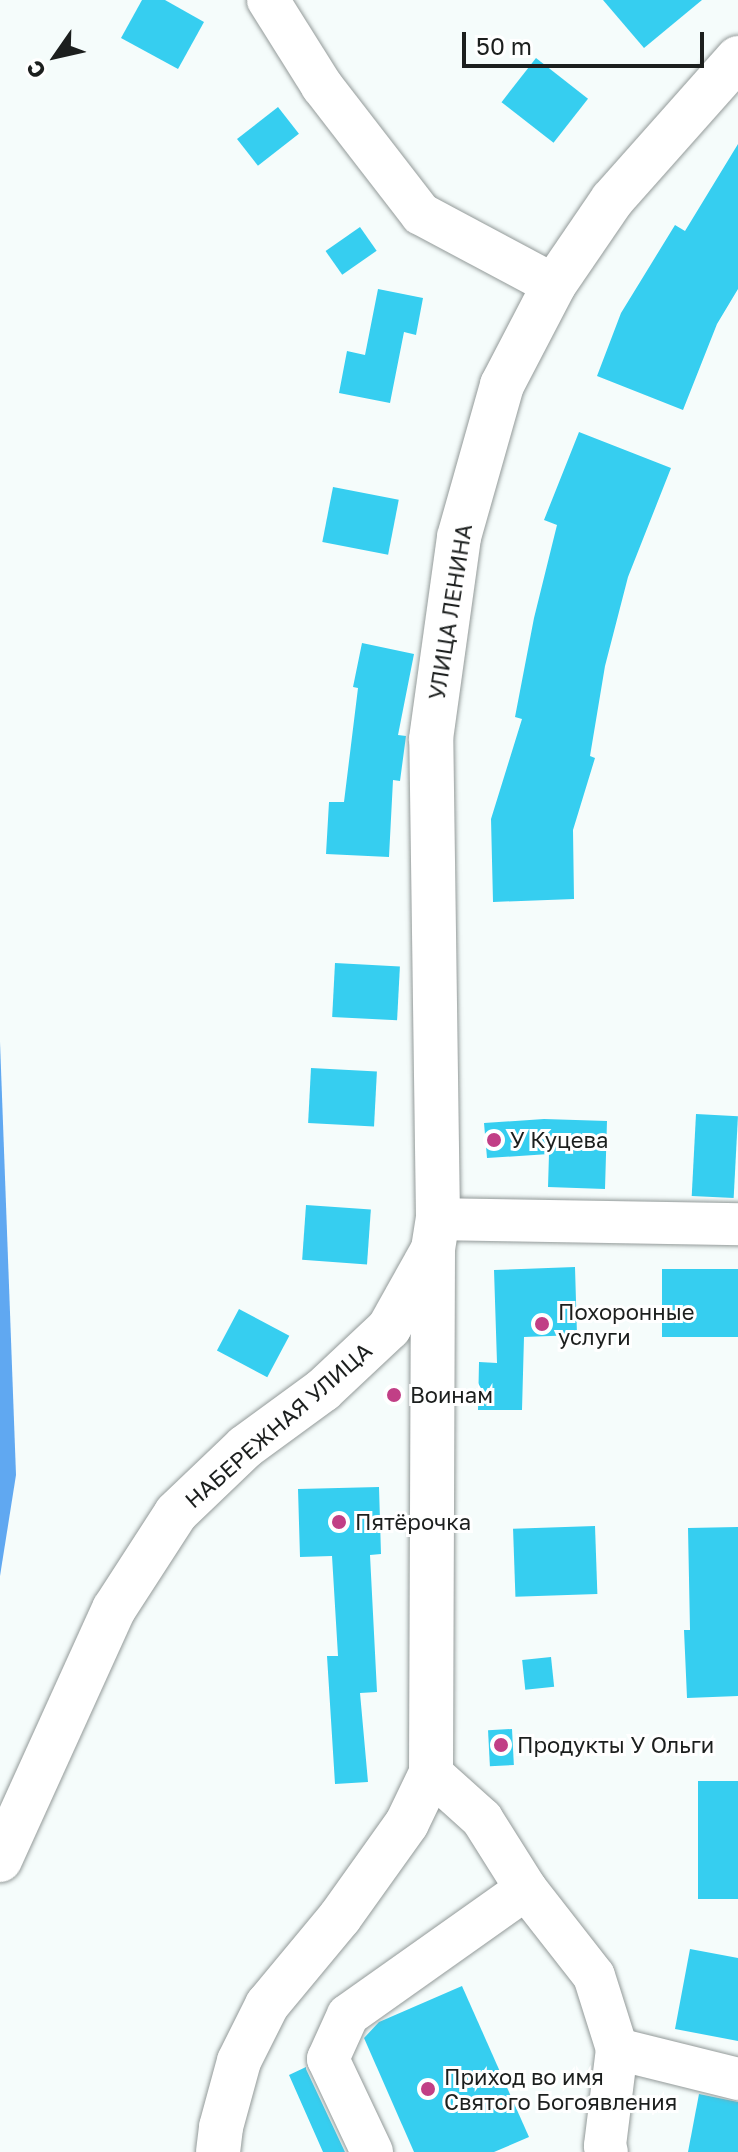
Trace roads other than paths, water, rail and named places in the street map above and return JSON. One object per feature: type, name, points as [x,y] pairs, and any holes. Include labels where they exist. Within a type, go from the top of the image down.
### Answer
[{"type":"main road","name":"УЛИЦА ЛЕНИНА","points":[[431,1773],[435,1234],[431,739],[459,537],[502,385],[554,285],[612,200],[738,58]]},
{"type":"main road","name":"НАБЕРЕЖНАЯ УЛИЦА","points":[[0,1860],[114,1609],[176,1513],[245,1447],[323,1390],[389,1328],[435,1234]]},
{"type":"main road","points":[[218,2152],[239,2061],[267,2005],[340,1917],[399,1835],[431,1773]]},
{"type":"street","points":[[268,0],[322,86],[421,214],[554,285]]},
{"type":"street","points":[[435,1234],[738,1224]]},
{"type":"street","points":[[431,1773],[482,1819],[526,1889],[594,1976],[617,2049],[603,2150]]},
{"type":"street","points":[[372,2152],[328,2059],[348,2015],[526,1889]]},
{"type":"street","points":[[617,2049],[738,2079]]},
{"type":"water","points":[[0,1042],[16,1475],[0,1576]]},
{"type":"place","name":"У Куцева","points":[[494,1140]]},
{"type":"place","name":"Похоронные услуги","points":[[542,1324]]},
{"type":"place","name":"Воинам","points":[[394,1395]]},
{"type":"place","name":"Пятёрочка","points":[[339,1522]]},
{"type":"place","name":"Продукты У Ольги","points":[[501,1745]]},
{"type":"place","name":"Приход во имя Святого Богоявления","points":[[428,2089]]}]
